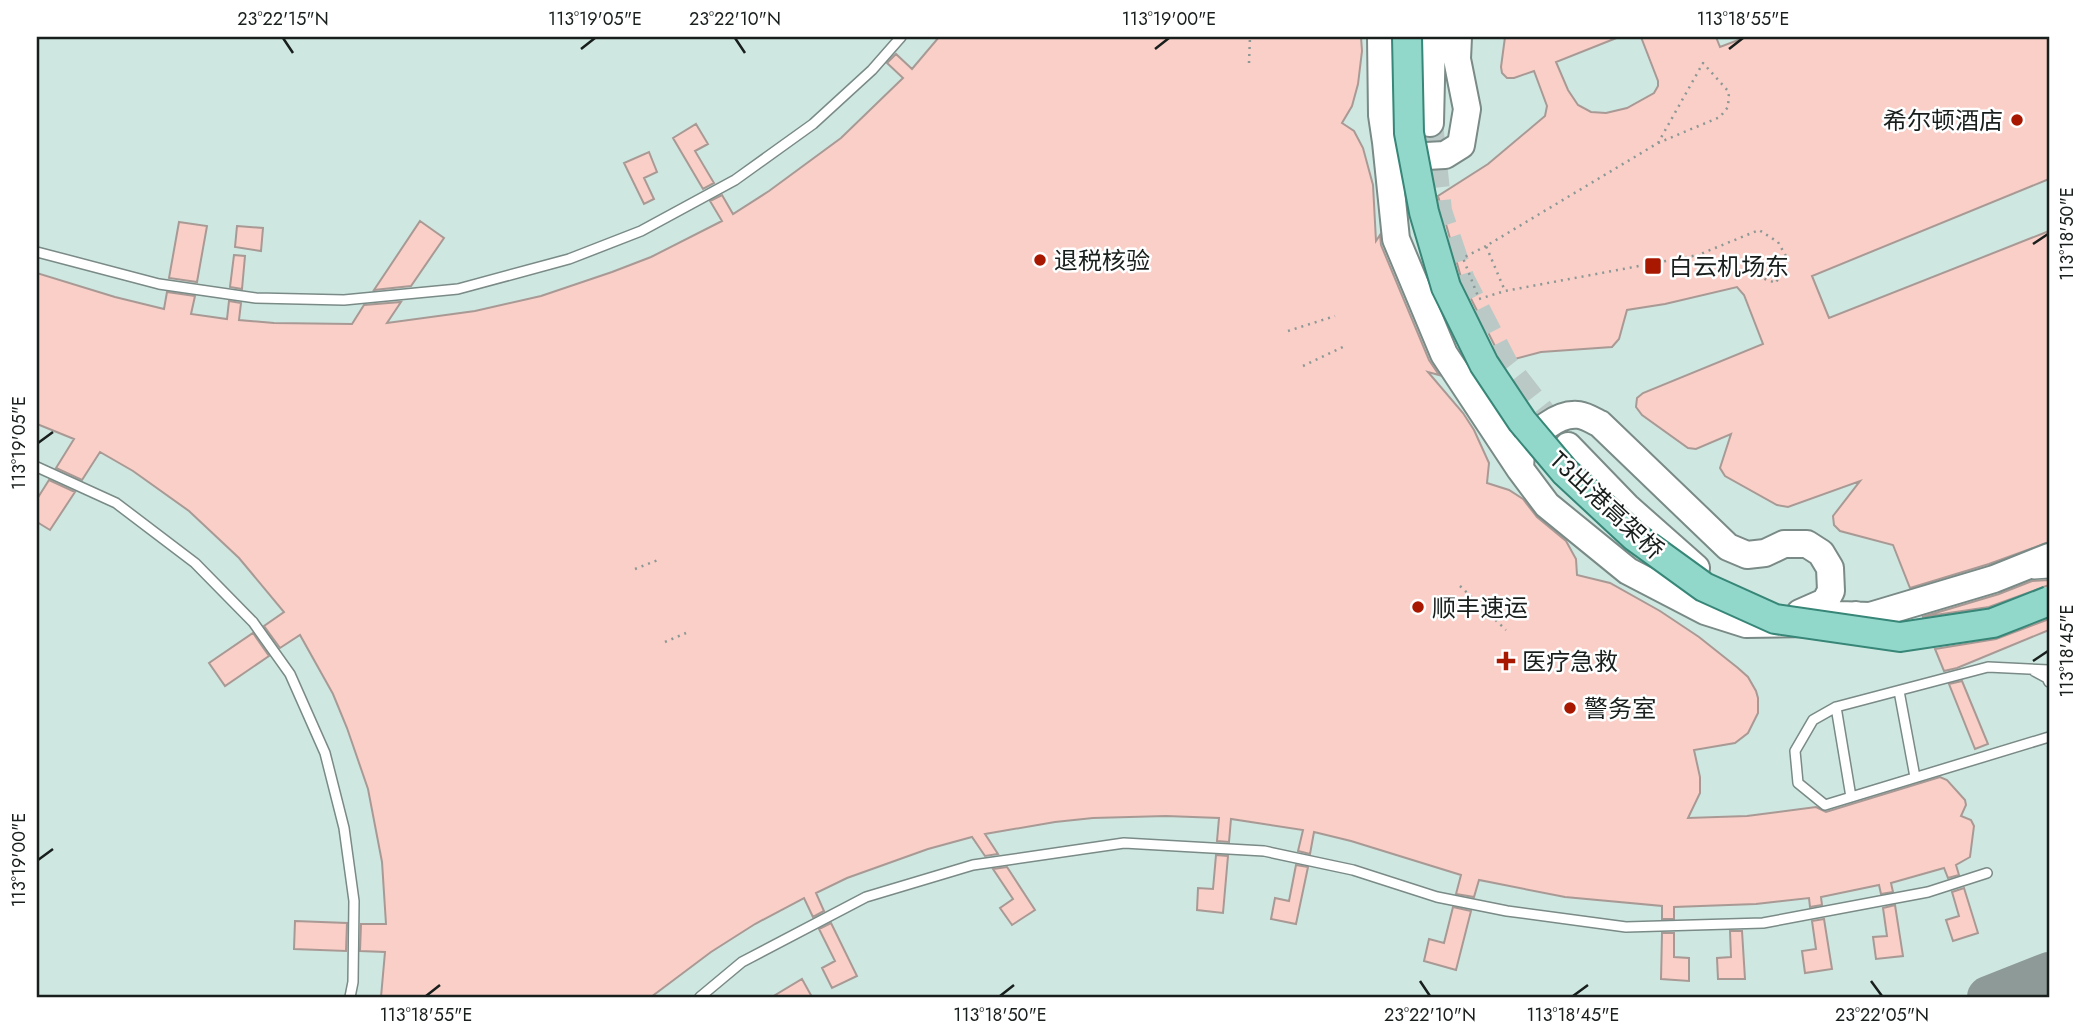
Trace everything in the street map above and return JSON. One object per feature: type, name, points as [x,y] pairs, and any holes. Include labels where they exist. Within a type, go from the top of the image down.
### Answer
[{"type":"main road","points":[[1381,37],[1382,115],[1396,239],[1444,354],[1547,505],[1628,571],[1705,611],[1746,624],[1814,623],[1856,615]]},
{"type":"main road","name":"T3出港高架桥","points":[[1407,37],[1409,133],[1424,212],[1446,286],[1484,364],[1522,421],[1565,472],[1635,537],[1704,587],[1775,619],[1900,637],[1993,623],[2049,601]]},
{"type":"main road","points":[[1430,123],[1432,37]]},
{"type":"main road","points":[[1385,142],[1408,157],[1445,155],[1461,145],[1467,109],[1457,59],[1458,37]]},
{"type":"main road","points":[[1520,469],[1521,450],[1538,432],[1560,418],[1578,415],[1600,424],[1728,547],[1747,555],[1765,553],[1784,544],[1807,544],[1821,552],[1830,568],[1831,592],[1825,602],[1800,613]]},
{"type":"main road","points":[[1568,446],[1627,507],[1711,582],[1800,613],[1870,616],[1994,579],[2049,557]]},
{"type":"lane","points":[[37,252],[159,284],[256,298],[344,300],[458,289],[569,258],[641,230],[735,180],[813,124],[872,70],[901,37]]},
{"type":"lane","points":[[37,467],[116,503],[195,563],[253,622],[290,674],[324,753],[344,828],[354,901],[353,982],[350,997]]},
{"type":"lane","points":[[1994,579],[2049,573]]},
{"type":"lane","points":[[2047,736],[1825,805],[1798,783],[1795,751],[1813,720],[1836,707],[1988,667],[2049,670]]},
{"type":"lane","points":[[2030,669],[2047,678],[2049,682]]},
{"type":"lane","points":[[1899,691],[1915,777]]},
{"type":"lane","points":[[1836,707],[1851,797]]},
{"type":"lane","points":[[700,997],[743,962],[866,897],[973,865],[1124,842],[1264,851],[1353,870],[1449,899],[1507,911],[1626,927],[1763,923],[1928,892],[1987,873]]},
{"type":"path","points":[[1249,63],[1250,37]]},
{"type":"path","points":[[1658,143],[1703,63],[1729,92],[1728,107],[1720,117],[1658,143],[1463,258],[1470,281],[1479,299],[1505,291],[1698,255],[1759,230],[1778,242],[1787,258],[1776,283],[1698,255]]},
{"type":"path","points":[[1486,246],[1505,291]]},
{"type":"path","points":[[1288,331],[1335,316]]},
{"type":"path","points":[[1303,366],[1347,345]]},
{"type":"path","points":[[635,569],[658,560]]},
{"type":"path","points":[[1460,586],[1506,630]]},
{"type":"path","points":[[665,642],[686,633]]},
{"type":"shaded area","points":[[37,37],[2049,37],[2049,997],[37,997]]},
{"type":"building","points":[[939,37],[1361,37],[1358,84],[1352,106],[1342,123],[1354,131],[1363,148],[1373,185],[1376,241],[1380,235],[1381,245],[1429,360],[1439,375],[1428,372],[1474,430],[1489,463],[1487,483],[1509,490],[1523,499],[1537,517],[1566,541],[1576,559],[1577,575],[1610,583],[1660,611],[1738,668],[1748,677],[1756,691],[1758,713],[1748,733],[1735,743],[1694,750],[1700,777],[1700,793],[1688,818],[1747,816],[1816,807],[1826,812],[1940,777],[1947,780],[1965,800],[1966,805],[1961,816],[1971,820],[1974,826],[1970,857],[1956,865],[1959,875],[1948,878],[1944,868],[1891,883],[1893,892],[1881,894],[1879,885],[1821,897],[1822,905],[1810,907],[1809,898],[1756,904],[1674,907],[1674,919],[1662,919],[1662,906],[1565,897],[1479,880],[1474,897],[1456,894],[1461,875],[1351,841],[1314,832],[1310,854],[1298,851],[1303,830],[1231,819],[1229,842],[1217,841],[1219,818],[1093,818],[985,834],[998,854],[985,856],[972,837],[928,849],[847,878],[816,893],[824,911],[813,917],[804,898],[755,924],[711,952],[651,997],[381,997],[385,952],[360,951],[361,924],[386,924],[382,862],[368,789],[333,694],[300,635],[280,648],[264,626],[284,612],[239,558],[189,511],[133,471],[100,452],[82,480],[56,468],[74,439],[37,424],[37,273],[164,309],[167,292],[195,296],[191,314],[227,319],[229,301],[241,303],[239,320],[274,323],[352,324],[364,305],[401,302],[387,323],[475,311],[541,296],[651,257],[722,221],[710,201],[722,195],[733,214],[769,191],[841,138],[903,78],[887,63],[896,54],[912,69]]},
{"type":"building","points":[[1505,37],[1619,37],[1556,62],[1578,105],[1591,112],[1606,113],[1627,108],[1654,93],[1658,86],[1641,37],[1716,37],[1720,47],[1746,37],[2049,37],[2049,179],[1812,276],[1829,318],[2049,231],[2049,542],[1910,588],[1893,545],[1840,531],[1834,525],[1833,516],[1860,481],[1788,507],[1777,505],[1725,476],[1720,468],[1731,434],[1696,449],[1688,448],[1642,415],[1636,407],[1637,398],[1643,393],[1763,344],[1744,295],[1737,287],[1627,310],[1619,339],[1612,347],[1541,352],[1503,362],[1462,281],[1438,196],[1488,164],[1545,116],[1547,106],[1534,71],[1514,78],[1507,78],[1502,73]]},
{"type":"building","points":[[696,124],[708,144],[695,151],[714,183],[703,189],[673,138]]},
{"type":"building","points":[[649,152],[657,172],[644,178],[654,199],[644,204],[624,163]]},
{"type":"building","points":[[420,221],[444,238],[411,286],[374,290]]},
{"type":"building","points":[[179,222],[207,226],[197,282],[169,278]]},
{"type":"building","points":[[237,226],[263,228],[261,251],[235,247]]},
{"type":"building","points":[[234,255],[245,256],[242,289],[230,287]]},
{"type":"building","points":[[49,480],[75,492],[50,530],[37,522],[37,499]]},
{"type":"building","points":[[2049,580],[2049,585],[1989,607],[1922,617],[2032,581]]},
{"type":"building","points":[[2049,619],[2049,630],[1957,668],[1944,671],[1935,649],[1996,639]]},
{"type":"building","points":[[253,633],[269,656],[225,686],[209,663]]},
{"type":"building","points":[[1962,681],[1988,744],[1975,749],[1949,684]]},
{"type":"building","points":[[1216,855],[1228,856],[1223,913],[1197,910],[1198,888],[1213,889]]},
{"type":"building","points":[[1296,865],[1308,867],[1296,924],[1271,919],[1275,898],[1289,901]]},
{"type":"building","points":[[1007,867],[1035,910],[1012,925],[1000,908],[1013,899],[993,869]]},
{"type":"building","points":[[1964,888],[1978,933],[1953,941],[1946,920],[1959,916],[1952,892]]},
{"type":"building","points":[[1895,905],[1903,956],[1876,959],[1873,937],[1887,936],[1883,908]]},
{"type":"building","points":[[1453,907],[1471,911],[1456,970],[1424,961],[1429,939],[1444,943]]},
{"type":"building","points":[[1824,919],[1832,969],[1805,973],[1802,951],[1816,949],[1812,921]]},
{"type":"building","points":[[295,921],[347,923],[346,951],[294,949]]},
{"type":"building","points":[[831,923],[857,976],[832,988],[822,968],[835,961],[819,929]]},
{"type":"building","points":[[1730,931],[1742,931],[1745,979],[1718,979],[1717,958],[1731,957]]},
{"type":"building","points":[[1662,933],[1674,933],[1674,957],[1689,958],[1689,981],[1661,979]]},
{"type":"building","points":[[802,979],[812,997],[772,997]]},
{"type":"taxiway","points":[[1988,997],[2049,973]]},
{"type":"tunnel","points":[[1430,123],[1439,211],[1462,280],[1506,366],[1564,440]]},
{"type":"place","name":"希尔顿酒店","points":[[2017,120]]},
{"type":"place","name":"退税核验","points":[[1040,260]]},
{"type":"place","name":"白云机场东","points":[[1653,266]]},
{"type":"place","name":"顺丰速运","points":[[1418,607]]},
{"type":"place","name":"医疗急救","points":[[1506,661]]},
{"type":"place","name":"警务室","points":[[1570,708]]}]
